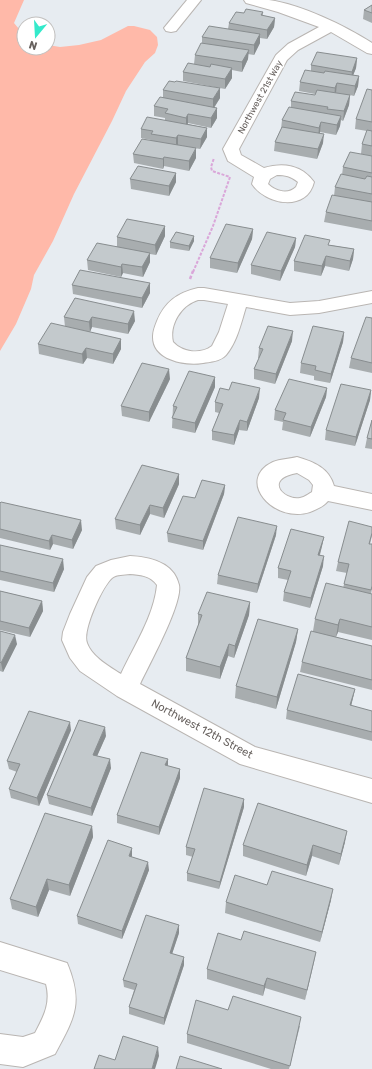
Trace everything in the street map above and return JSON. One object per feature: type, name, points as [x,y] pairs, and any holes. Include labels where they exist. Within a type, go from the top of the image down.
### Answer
[{"type":"street","points":[[171,28],[194,0]]},
{"type":"street","points":[[251,0],[285,9],[331,26],[372,50]]},
{"type":"street","name":"Northwest 21st Way","points":[[231,149],[281,58],[293,47],[331,26]]},
{"type":"street","points":[[231,149],[234,158],[263,175]]},
{"type":"street","points":[[240,300],[220,350],[211,356],[197,358],[182,356],[170,352],[162,338],[171,309],[182,299],[193,294],[204,294],[240,300],[290,309],[306,309],[372,297]]},
{"type":"street","points":[[322,492],[372,502]]},
{"type":"street","name":"Northwest 12th Street","points":[[126,688],[166,602],[168,584],[161,574],[150,567],[130,565],[113,567],[103,573],[78,618],[74,638],[79,653],[91,666],[126,688],[249,756],[372,791]]},
{"type":"street","points":[[0,956],[57,973],[62,991],[60,1015],[45,1044],[24,1052],[0,1049]]},
{"type":"path","points":[[193,294],[190,289],[190,280],[204,249],[230,177],[212,171],[210,167],[214,158],[231,149]]},
{"type":"shaded area","points":[[0,0],[24,0],[14,23],[16,25],[16,56],[56,56],[56,46],[79,45],[101,40],[128,26],[150,30],[157,37],[158,45],[155,53],[145,62],[126,91],[74,194],[53,241],[34,275],[31,289],[16,324],[0,351]]},
{"type":"building","points":[[372,5],[372,13],[364,10]]},
{"type":"building","points":[[246,9],[263,12],[261,15],[275,18],[267,30],[229,23],[236,12],[244,13]]},
{"type":"building","points":[[209,26],[260,34],[254,45],[202,37]]},
{"type":"building","points":[[201,43],[249,50],[242,62],[195,55]]},
{"type":"building","points":[[317,52],[357,58],[352,72],[311,65]]},
{"type":"building","points":[[188,63],[210,67],[211,64],[232,68],[225,79],[183,72]]},
{"type":"building","points":[[305,70],[324,73],[325,71],[359,76],[355,86],[337,83],[335,88],[300,82]]},
{"type":"building","points":[[169,81],[220,88],[213,99],[163,90]]},
{"type":"building","points":[[367,89],[372,90],[372,122],[356,119]]},
{"type":"building","points":[[317,90],[350,95],[344,111],[291,101],[295,92],[315,95]]},
{"type":"building","points":[[160,97],[217,108],[211,118],[188,114],[186,118],[165,113],[168,109],[154,106]]},
{"type":"building","points":[[289,107],[341,116],[337,125],[321,122],[319,128],[282,120]]},
{"type":"building","points":[[147,117],[207,128],[201,139],[178,135],[176,138],[151,134],[153,131],[141,129]]},
{"type":"building","points":[[282,127],[324,134],[318,149],[275,142]]},
{"type":"building","points":[[367,130],[372,131],[372,146],[362,144]]},
{"type":"building","points":[[142,139],[196,148],[189,161],[164,157],[163,159],[133,154]]},
{"type":"building","points":[[350,152],[372,156],[372,173],[343,167]]},
{"type":"building","points":[[138,166],[176,173],[169,186],[130,179]]},
{"type":"building","points":[[341,174],[365,179],[367,176],[372,177],[372,194],[335,187]]},
{"type":"building","points":[[332,195],[372,202],[372,221],[326,212]]},
{"type":"building","points":[[127,219],[165,226],[155,245],[117,237]]},
{"type":"building","points":[[226,224],[253,229],[238,263],[210,258]]},
{"type":"building","points":[[176,232],[194,236],[189,246],[170,242]]},
{"type":"building","points":[[267,232],[296,238],[281,271],[251,265]]},
{"type":"building","points":[[305,235],[330,240],[328,245],[354,249],[350,261],[326,256],[322,266],[294,261]]},
{"type":"building","points":[[97,243],[150,253],[142,267],[122,264],[121,267],[87,260]]},
{"type":"building","points":[[80,270],[150,283],[142,298],[72,285]]},
{"type":"building","points":[[75,298],[134,311],[128,324],[92,317],[89,322],[64,317]]},
{"type":"building","points":[[366,317],[372,318],[372,363],[351,358]]},
{"type":"building","points":[[51,323],[121,339],[113,354],[86,348],[82,354],[38,344]]},
{"type":"building","points":[[268,326],[293,331],[276,374],[254,369],[263,349],[259,348]]},
{"type":"building","points":[[313,326],[344,332],[331,374],[315,370],[316,366],[301,363]]},
{"type":"building","points":[[142,363],[169,369],[149,412],[121,406]]},
{"type":"building","points":[[189,371],[215,377],[195,423],[172,418],[177,407],[173,406]]},
{"type":"building","points":[[289,379],[327,388],[311,427],[283,420],[286,413],[275,410]]},
{"type":"building","points":[[232,382],[260,388],[247,422],[240,420],[234,435],[212,431],[223,404],[215,402],[220,388],[229,390]]},
{"type":"building","points":[[341,384],[371,390],[356,437],[326,430]]},
{"type":"building","points":[[372,420],[372,439],[367,438]]},
{"type":"building","points":[[142,465],[179,474],[163,508],[150,505],[140,525],[115,519]]},
{"type":"building","points":[[202,480],[225,485],[203,541],[167,533],[183,496],[195,498]]},
{"type":"building","points":[[1,502],[81,520],[72,540],[52,535],[49,541],[0,529]]},
{"type":"building","points":[[238,517],[277,526],[258,584],[218,575]]},
{"type":"building","points":[[349,521],[372,527],[369,544],[372,544],[371,590],[344,584],[349,564],[338,562]]},
{"type":"building","points":[[291,529],[324,537],[318,555],[324,556],[311,598],[284,592],[291,571],[278,568]]},
{"type":"building","points":[[0,545],[63,559],[53,583],[0,571]]},
{"type":"building","points":[[326,583],[372,594],[372,627],[340,619],[338,625],[315,619]]},
{"type":"building","points":[[0,591],[42,601],[29,628],[0,621]]},
{"type":"building","points":[[207,592],[250,602],[235,646],[229,644],[220,667],[186,658],[202,615],[198,614]]},
{"type":"building","points":[[258,619],[298,629],[277,697],[236,686]]},
{"type":"building","points":[[0,631],[15,635],[1,663],[0,662]]},
{"type":"building","points":[[311,631],[372,646],[372,680],[302,662]]},
{"type":"building","points":[[298,674],[355,689],[350,705],[372,711],[372,732],[287,710]]},
{"type":"building","points":[[29,711],[70,722],[37,798],[9,789],[20,764],[7,761]]},
{"type":"building","points":[[79,720],[105,727],[93,755],[110,759],[91,808],[47,795]]},
{"type":"building","points":[[141,752],[168,759],[165,765],[180,769],[159,827],[117,815]]},
{"type":"building","points":[[204,788],[244,799],[220,882],[187,873],[195,849],[186,847]]},
{"type":"building","points":[[258,803],[347,831],[341,854],[313,845],[307,865],[243,845]]},
{"type":"building","points":[[45,813],[92,826],[69,885],[47,879],[36,907],[10,899]]},
{"type":"building","points":[[108,840],[132,848],[129,856],[148,862],[122,931],[77,916]]},
{"type":"building","points":[[272,871],[333,889],[322,932],[226,902],[235,875],[267,885]]},
{"type":"building","points":[[146,915],[179,925],[170,953],[184,957],[164,1018],[129,1007],[137,984],[123,980]]},
{"type":"building","points":[[244,931],[316,952],[307,990],[267,978],[264,986],[207,969],[218,933],[241,940]]},
{"type":"building","points":[[233,996],[301,1017],[290,1066],[187,1034],[196,1000],[228,1010]]},
{"type":"building","points":[[123,1036],[158,1047],[152,1069],[94,1069],[99,1055],[115,1060]]},
{"type":"building","points":[[180,1056],[222,1069],[176,1069]]}]
